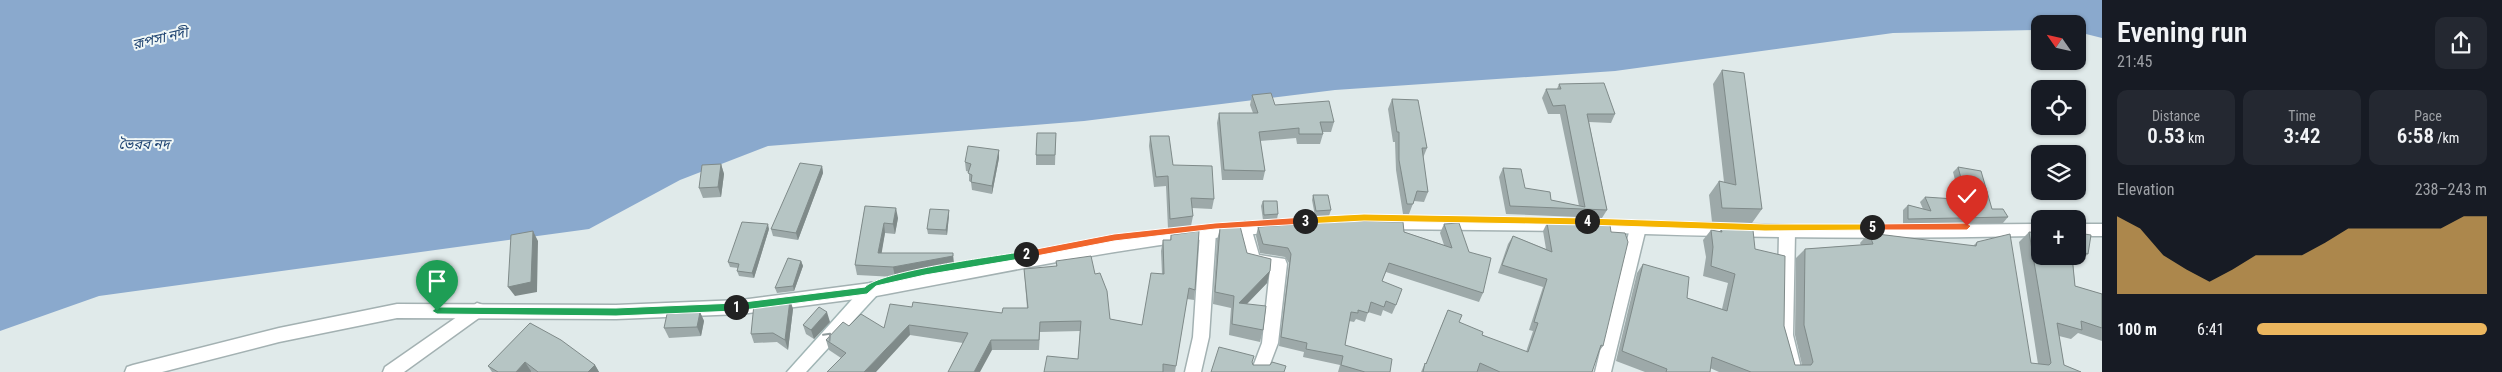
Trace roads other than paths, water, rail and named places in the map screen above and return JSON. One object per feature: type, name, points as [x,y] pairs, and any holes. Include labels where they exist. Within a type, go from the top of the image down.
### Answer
[{"type":"street","points":[[1371,220],[1787,233],[2031,230]]},
{"type":"street","points":[[133,372],[278,335],[397,311],[616,312],[741,307],[871,290],[1117,245],[1208,232],[1289,224]]},
{"type":"street","points":[[1245,228],[1252,260],[1279,264],[1270,343],[1259,372]]},
{"type":"street","points":[[1603,372],[1638,228]]},
{"type":"street","points":[[2086,230],[2102,230]]},
{"type":"street","points":[[2006,231],[2010,250]]},
{"type":"street","points":[[1193,372],[1201,337],[1208,232]]},
{"type":"street","points":[[1787,233],[1785,335],[1794,372]]},
{"type":"street","points":[[795,372],[871,290]]},
{"type":"street","points":[[391,372],[477,310]]},
{"type":"water","name":"ভৈরব নদ","points":[[0,0],[2102,0],[2102,38],[2086,34],[2086,15],[2031,15],[2031,30],[1893,33],[1615,71],[1335,90],[1084,121],[768,146],[680,180],[589,229],[99,296],[0,331]]},
{"type":"water label","name":"রূপসা নদী","points":[[160,38]]}]
